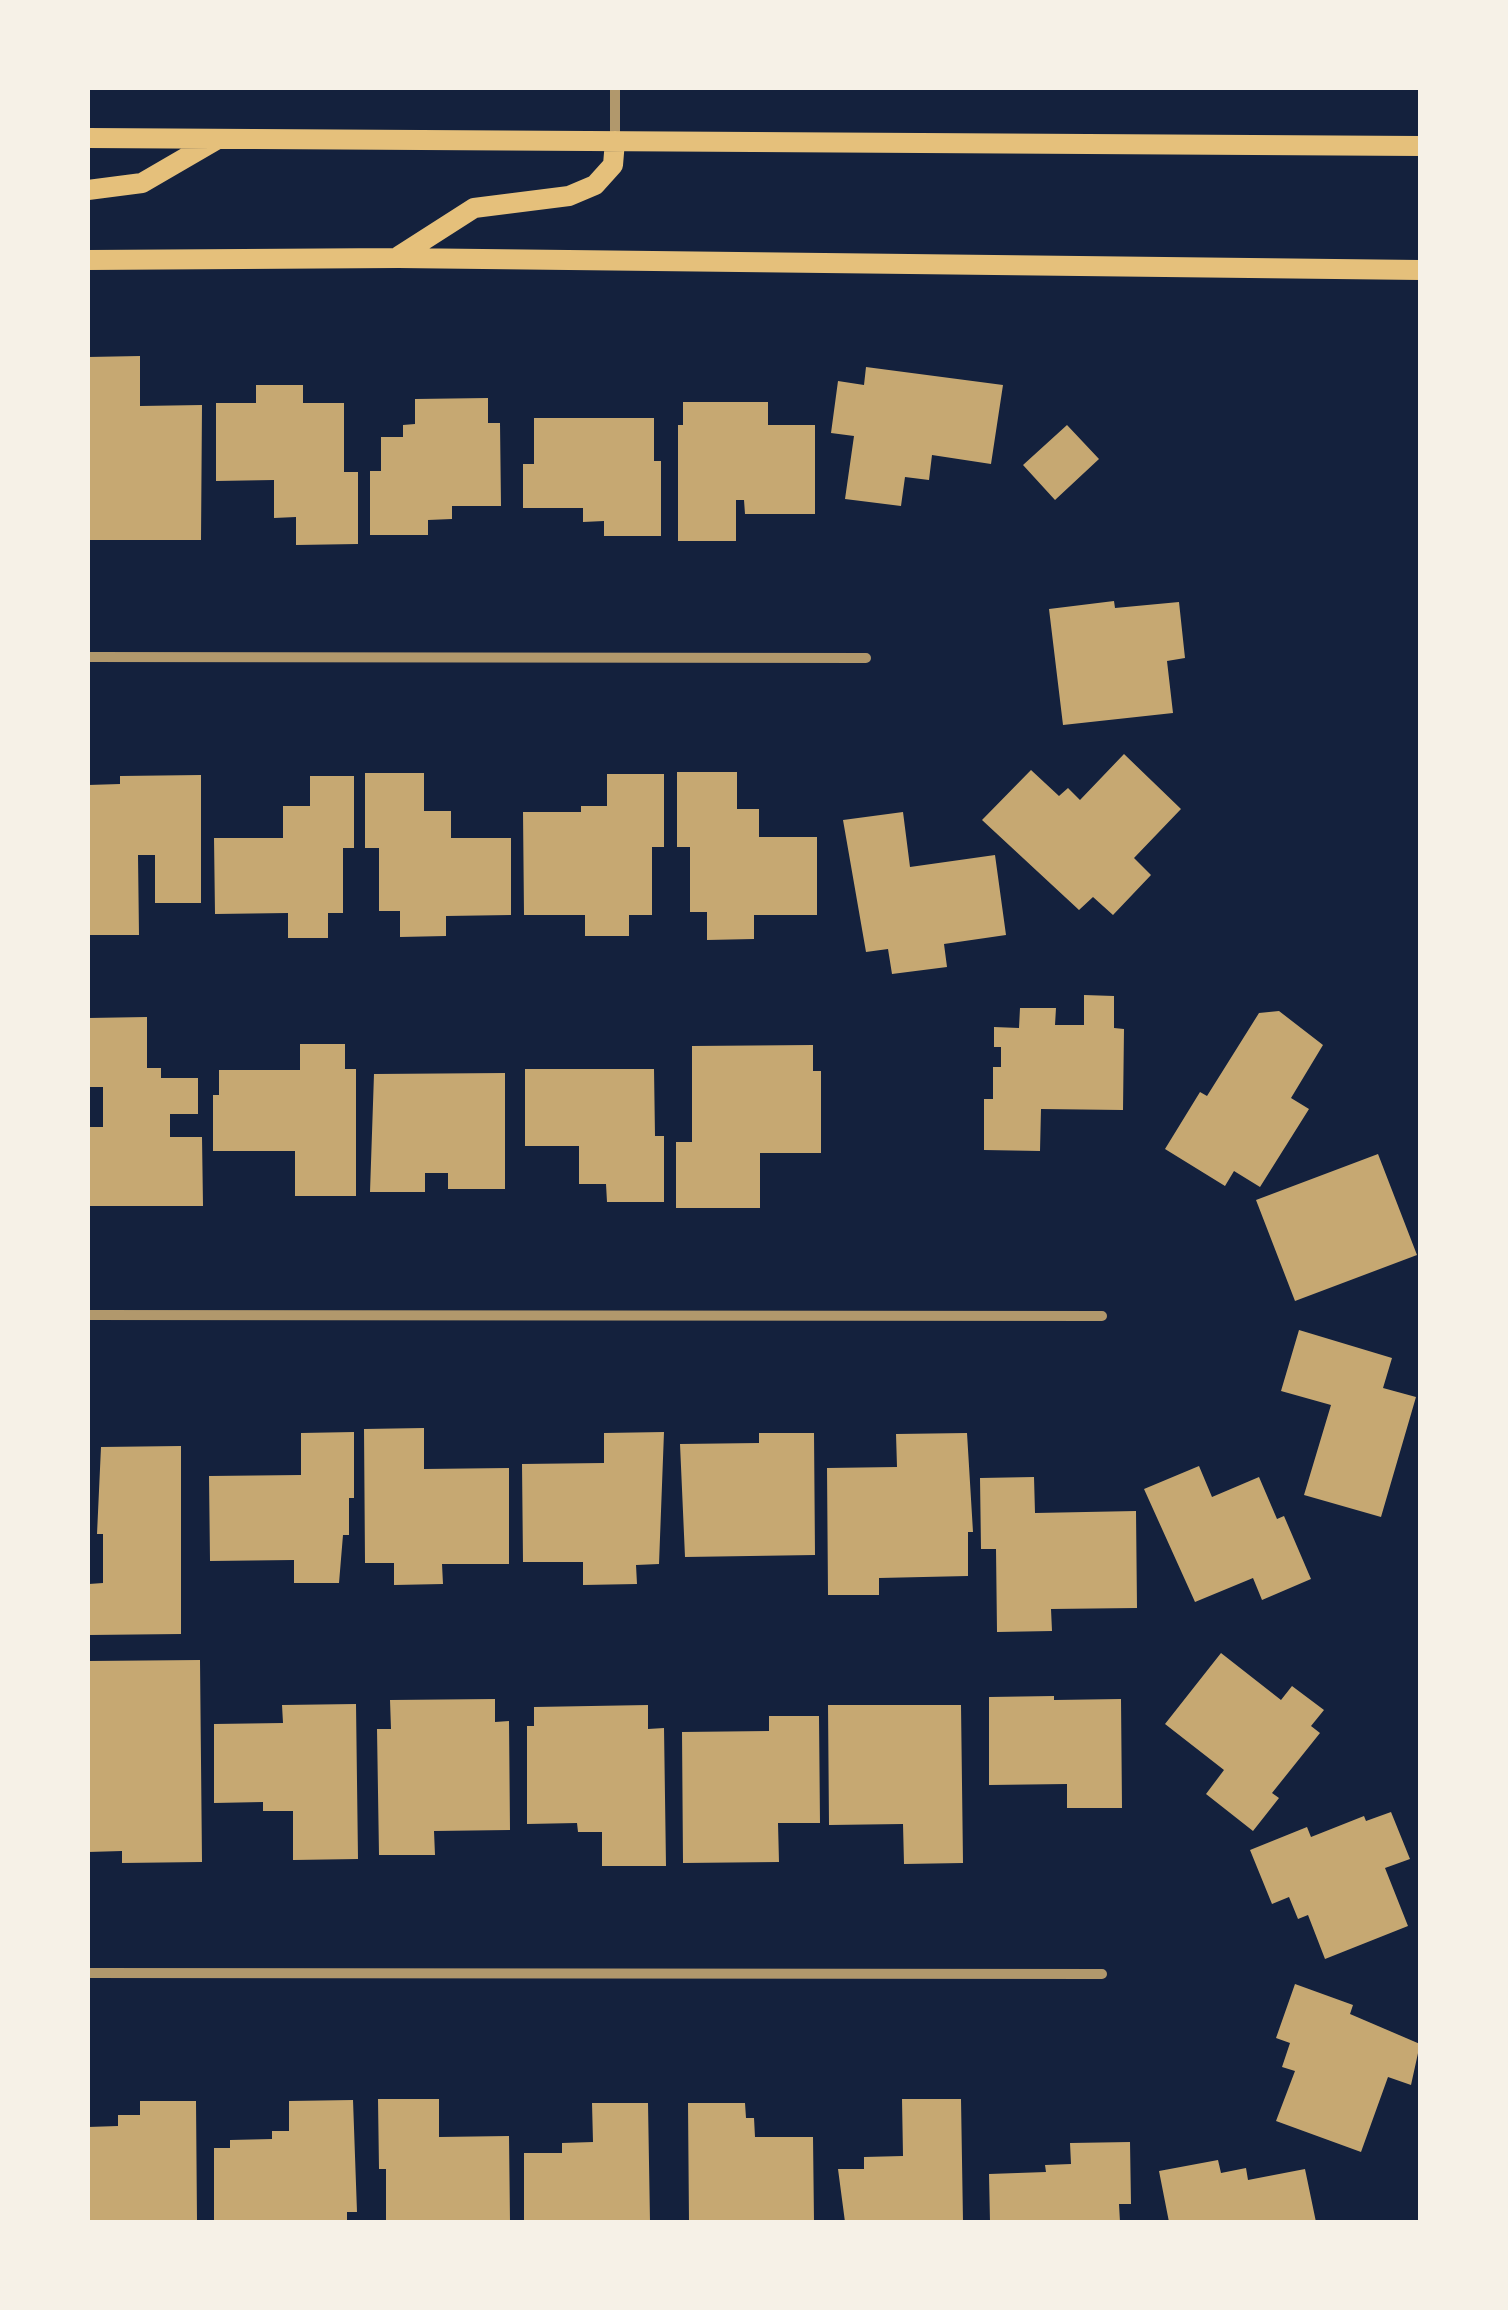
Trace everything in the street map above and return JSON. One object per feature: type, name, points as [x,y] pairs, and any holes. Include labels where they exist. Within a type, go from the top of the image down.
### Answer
[{"type":"main road","points":[[88,138],[1420,146]]},
{"type":"main road","points":[[88,190],[142,182],[218,139]]},
{"type":"main road","points":[[398,258],[474,208],[570,196],[595,185],[613,165],[615,141]]},
{"type":"main road","points":[[88,260],[398,258],[1420,270]]},
{"type":"street","points":[[614,88],[615,141]]},
{"type":"street","points":[[88,657],[866,658]]},
{"type":"street","points":[[88,1315],[1102,1316]]},
{"type":"street","points":[[88,1973],[1102,1974]]},
{"type":"building","points":[[140,356],[140,406],[202,405],[201,540],[88,540],[88,357]]},
{"type":"building","points":[[866,367],[1003,385],[991,464],[932,455],[929,480],[905,477],[901,506],[845,499],[854,436],[831,433],[838,381],[864,385]]},
{"type":"building","points":[[256,385],[303,385],[303,403],[344,403],[344,472],[358,472],[358,544],[296,545],[296,517],[274,518],[274,480],[216,481],[216,403],[256,403]]},
{"type":"building","points":[[488,398],[488,423],[500,423],[501,506],[452,506],[452,519],[428,520],[428,535],[370,535],[370,471],[381,471],[381,437],[403,437],[403,425],[415,424],[415,399]]},
{"type":"building","points":[[683,402],[768,402],[768,425],[815,425],[815,514],[745,514],[744,500],[736,500],[736,541],[678,541],[678,425],[683,425]]},
{"type":"building","points":[[534,418],[654,418],[654,461],[661,461],[661,536],[604,536],[604,521],[583,522],[583,508],[523,508],[523,464],[534,464]]},
{"type":"building","points":[[1067,425],[1099,459],[1055,500],[1023,465]]},
{"type":"building","points":[[1114,601],[1115,608],[1179,602],[1185,658],[1167,661],[1173,713],[1063,725],[1049,609]]},
{"type":"building","points":[[1124,754],[1181,809],[1134,858],[1151,875],[1113,915],[1093,897],[1079,910],[982,820],[1031,770],[1059,796],[1068,788],[1080,800]]},
{"type":"building","points":[[677,772],[737,772],[737,809],[759,809],[759,837],[817,837],[817,915],[754,915],[754,939],[707,940],[707,912],[690,912],[690,847],[677,847]]},
{"type":"building","points":[[365,773],[424,773],[424,811],[451,811],[451,838],[511,838],[511,915],[446,916],[446,936],[400,937],[400,911],[379,911],[379,848],[365,848]]},
{"type":"building","points":[[607,774],[664,774],[664,847],[652,847],[652,915],[629,915],[629,936],[585,936],[585,915],[524,915],[523,812],[581,812],[581,806],[607,806]]},
{"type":"building","points":[[201,775],[201,903],[155,903],[155,855],[138,855],[139,935],[88,935],[88,785],[120,784],[120,776]]},
{"type":"building","points":[[310,776],[354,776],[354,848],[343,848],[343,913],[328,913],[328,938],[288,938],[288,913],[215,914],[214,838],[283,838],[283,806],[310,806]]},
{"type":"building","points":[[903,812],[910,867],[995,855],[1006,935],[944,944],[947,967],[892,974],[888,949],[866,952],[843,820]]},
{"type":"building","points":[[1084,995],[1114,996],[1114,1028],[1124,1029],[1123,1110],[1041,1109],[1040,1151],[984,1150],[984,1099],[993,1099],[993,1067],[1001,1067],[1001,1047],[994,1047],[994,1027],[1019,1028],[1020,1008],[1056,1008],[1055,1025],[1084,1025]]},
{"type":"building","points":[[1279,1011],[1323,1045],[1291,1098],[1309,1109],[1260,1187],[1234,1171],[1225,1186],[1165,1149],[1200,1092],[1207,1096],[1259,1013]]},
{"type":"building","points":[[147,1017],[147,1068],[161,1068],[161,1078],[198,1078],[198,1114],[170,1114],[170,1137],[202,1137],[203,1206],[88,1206],[88,1127],[103,1127],[103,1087],[88,1087],[88,1018]]},
{"type":"building","points":[[300,1044],[345,1044],[345,1069],[356,1069],[356,1196],[295,1196],[295,1151],[213,1151],[213,1095],[219,1095],[219,1070],[300,1070]]},
{"type":"building","points":[[813,1045],[813,1071],[821,1071],[821,1153],[760,1153],[760,1208],[676,1208],[676,1142],[692,1142],[692,1046]]},
{"type":"building","points":[[525,1069],[654,1069],[655,1136],[664,1136],[664,1202],[607,1202],[606,1184],[579,1184],[579,1146],[525,1146]]},
{"type":"building","points":[[505,1073],[505,1189],[448,1189],[448,1173],[425,1173],[425,1192],[370,1192],[374,1074]]},
{"type":"building","points":[[1378,1154],[1417,1255],[1295,1301],[1256,1200]]},
{"type":"building","points":[[1299,1330],[1392,1358],[1383,1388],[1416,1397],[1381,1517],[1304,1495],[1331,1405],[1281,1391]]},
{"type":"building","points":[[424,1428],[424,1469],[509,1468],[509,1564],[442,1564],[443,1584],[394,1585],[394,1563],[365,1563],[364,1429]]},
{"type":"building","points":[[354,1432],[354,1498],[349,1498],[349,1535],[343,1535],[339,1583],[294,1583],[294,1560],[210,1561],[209,1476],[301,1475],[301,1433]]},
{"type":"building","points":[[664,1432],[659,1564],[636,1565],[637,1584],[583,1585],[583,1562],[523,1562],[522,1464],[604,1463],[604,1433]]},
{"type":"building","points":[[759,1433],[814,1433],[815,1555],[685,1557],[680,1444],[759,1443]]},
{"type":"building","points":[[967,1433],[973,1532],[968,1532],[968,1576],[879,1578],[879,1595],[828,1595],[827,1468],[897,1467],[896,1434]]},
{"type":"building","points":[[181,1446],[181,1634],[89,1635],[89,1584],[103,1583],[103,1534],[97,1534],[101,1447]]},
{"type":"building","points":[[1199,1466],[1212,1497],[1259,1477],[1277,1519],[1284,1516],[1311,1579],[1262,1600],[1253,1578],[1195,1602],[1144,1489]]},
{"type":"building","points":[[1034,1477],[1035,1513],[1136,1511],[1137,1608],[1051,1609],[1052,1631],[997,1632],[996,1549],[981,1549],[980,1478]]},
{"type":"building","points":[[1221,1653],[1281,1700],[1292,1686],[1324,1710],[1311,1726],[1320,1733],[1272,1793],[1279,1798],[1253,1831],[1206,1794],[1224,1770],[1165,1724]]},
{"type":"building","points":[[200,1660],[202,1862],[122,1863],[122,1851],[88,1852],[88,1661]]},
{"type":"building","points":[[1054,1696],[1054,1700],[1121,1699],[1122,1808],[1067,1808],[1067,1784],[989,1785],[989,1697]]},
{"type":"building","points":[[495,1699],[495,1722],[509,1721],[510,1830],[434,1831],[435,1855],[379,1855],[377,1729],[391,1729],[390,1700]]},
{"type":"building","points":[[356,1704],[358,1859],[293,1860],[293,1811],[263,1811],[263,1802],[214,1803],[214,1724],[283,1723],[282,1705]]},
{"type":"building","points":[[648,1705],[648,1729],[664,1728],[666,1866],[602,1866],[602,1832],[578,1832],[577,1823],[527,1824],[527,1726],[534,1726],[534,1707]]},
{"type":"building","points":[[828,1705],[961,1705],[963,1863],[904,1864],[903,1824],[829,1825]]},
{"type":"building","points":[[769,1716],[819,1716],[820,1823],[778,1823],[779,1862],[683,1863],[682,1732],[769,1731]]},
{"type":"building","points":[[1391,1812],[1410,1859],[1385,1868],[1408,1926],[1325,1959],[1308,1915],[1298,1919],[1289,1897],[1272,1904],[1250,1850],[1307,1827],[1311,1837],[1364,1816],[1366,1821]]},
{"type":"building","points":[[1295,1984],[1353,2005],[1350,2014],[1420,2044],[1411,2085],[1388,2077],[1361,2152],[1276,2121],[1295,2071],[1282,2067],[1290,2043],[1276,2038]]},
{"type":"building","points":[[378,2099],[439,2099],[439,2137],[509,2136],[510,2222],[386,2222],[386,2169],[379,2169]]},
{"type":"building","points":[[902,2099],[961,2099],[963,2222],[845,2222],[838,2169],[864,2169],[864,2157],[903,2156]]},
{"type":"building","points":[[353,2100],[357,2212],[347,2212],[347,2222],[214,2222],[214,2148],[230,2148],[230,2140],[272,2139],[272,2131],[289,2131],[289,2101]]},
{"type":"building","points":[[140,2101],[196,2101],[197,2221],[88,2222],[88,2127],[118,2126],[118,2115],[140,2115]]},
{"type":"building","points":[[592,2103],[648,2103],[650,2222],[524,2222],[524,2153],[562,2153],[562,2143],[593,2142]]},
{"type":"building","points":[[688,2103],[745,2103],[746,2118],[754,2118],[755,2137],[813,2137],[814,2222],[689,2222]]},
{"type":"building","points":[[1130,2142],[1131,2204],[1119,2204],[1120,2222],[990,2222],[989,2174],[1046,2172],[1045,2165],[1071,2164],[1070,2143]]},
{"type":"building","points":[[1218,2160],[1221,2173],[1246,2168],[1248,2180],[1305,2169],[1316,2222],[1169,2222],[1159,2171]]}]
